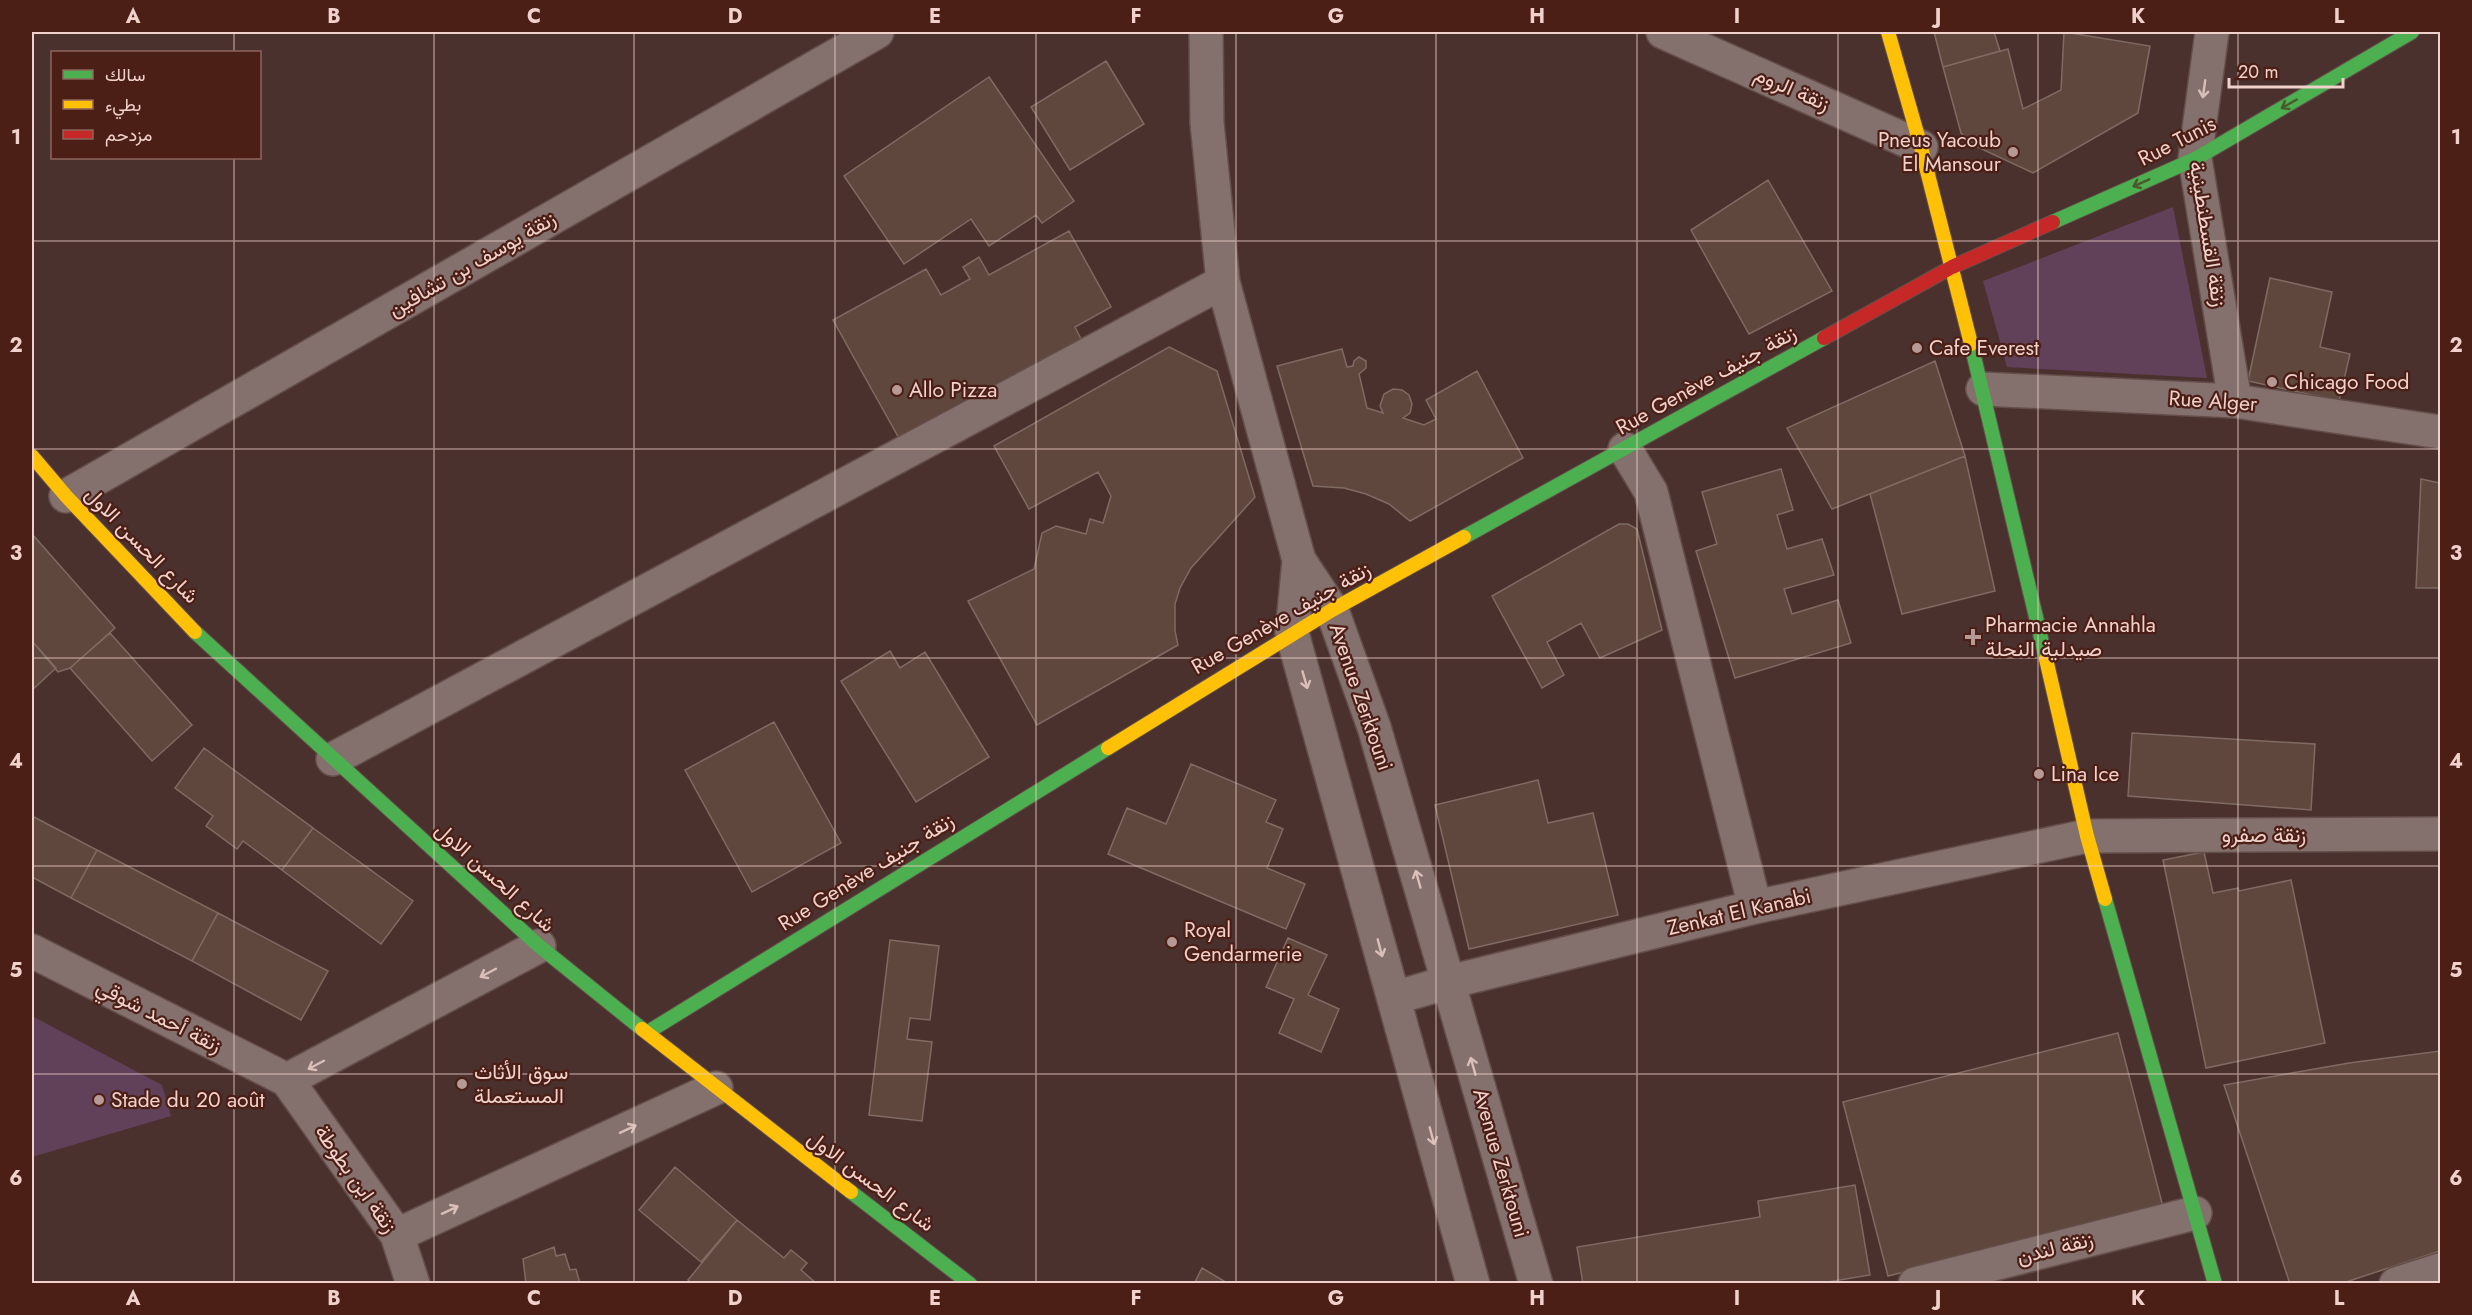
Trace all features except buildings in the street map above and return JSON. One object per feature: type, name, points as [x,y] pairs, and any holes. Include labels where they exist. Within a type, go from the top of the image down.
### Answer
[{"type":"street","name":"زنقة يوسف بن تشافين","points":[[66,496],[877,32]]},
{"type":"street","points":[[1206,32],[1207,123],[1223,282],[1299,560],[1292,633],[1473,1284]]},
{"type":"street","name":"زنقة الروم","points":[[1663,32],[1921,147]]},
{"type":"street","points":[[1888,32],[1921,147],[1983,389],[2087,836],[2215,1284]]},
{"type":"street","name":"زنقة القسطنطينية","points":[[2212,32],[2195,159],[2235,400]]},
{"type":"street","name":"Rue Tunis","points":[[1952,267],[2195,159],[2412,32]]},
{"type":"street","name":"Rue Genève زنقة جنيف","points":[[648,1032],[1292,633],[1952,267]]},
{"type":"street","points":[[333,759],[1223,282]]},
{"type":"street","name":"Rue Alger","points":[[1983,389],[2235,400],[2440,432]]},
{"type":"street","points":[[1625,450],[1651,492],[1755,908]]},
{"type":"street","name":"شارع الحسن الاول","points":[[32,456],[66,496],[210,647],[539,946],[716,1088],[970,1284]]},
{"type":"street","name":"Avenue Zerktouni","points":[[1299,560],[1332,610],[1374,727],[1536,1284]]},
{"type":"street","name":"زنقة صفرو","points":[[2087,836],[2440,834]]},
{"type":"street","name":"Zenkat El Kanabi","points":[[1394,998],[1449,982],[1755,908],[2087,836]]},
{"type":"street","points":[[287,1080],[539,946]]},
{"type":"street","name":"زنقة أحمد شوقي","points":[[32,951],[287,1080]]},
{"type":"street","name":"زنقة ابن بطوطة","points":[[287,1080],[397,1234],[413,1284]]},
{"type":"street","points":[[397,1234],[716,1088]]},
{"type":"street","name":"زنقة لندن","points":[[1915,1284],[2195,1213]]},
{"type":"street","points":[[2396,1284],[2440,1270]]},
{"type":"shaded area","points":[[2173,207],[2207,378],[2007,367],[1983,281]]},
{"type":"shaded area","name":"Stade du 20 août","points":[[32,1016],[162,1085],[171,1116],[32,1157]]},
{"type":"traffic: fast","points":[[2053,222],[2195,159],[2412,32]]},
{"type":"traffic: fast","points":[[1464,537],[1824,338]]},
{"type":"traffic: fast","points":[[1971,344],[2046,659]]},
{"type":"traffic: fast","points":[[195,632],[539,946],[642,1029]]},
{"type":"traffic: fast","points":[[648,1032],[1108,748]]},
{"type":"traffic: fast","points":[[2105,899],[2215,1284]]},
{"type":"traffic: fast","points":[[851,1192],[970,1284]]},
{"type":"traffic: slow","points":[[1888,32],[1921,147],[1971,344]]},
{"type":"traffic: slow","points":[[32,456],[66,496],[195,632]]},
{"type":"traffic: slow","points":[[1108,748],[1332,610],[1464,537]]},
{"type":"traffic: slow","points":[[2046,659],[2087,836],[2105,899]]},
{"type":"traffic: slow","points":[[642,1029],[851,1192]]},
{"type":"traffic: jam","points":[[1824,338],[1952,267],[2053,222]]},
{"type":"place","name":"Pneus Yacoub El Mansour","points":[[2013,152]]},
{"type":"place","name":"Cafe Everest","points":[[1917,348]]},
{"type":"place","name":"Chicago Food","points":[[2272,382]]},
{"type":"place","name":"Allo Pizza","points":[[897,390]]},
{"type":"place","name":"Pharmacie Annahla صيدلية النحلة","points":[[1973,637]]},
{"type":"place","name":"Lina Ice","points":[[2039,774]]},
{"type":"place","name":"Royal Gendarmerie","points":[[1172,942]]},
{"type":"place","name":"سوق الأثاث المستعملة","points":[[462,1084]]},
{"type":"place","name":"Stade du 20 août","points":[[99,1100]]}]
